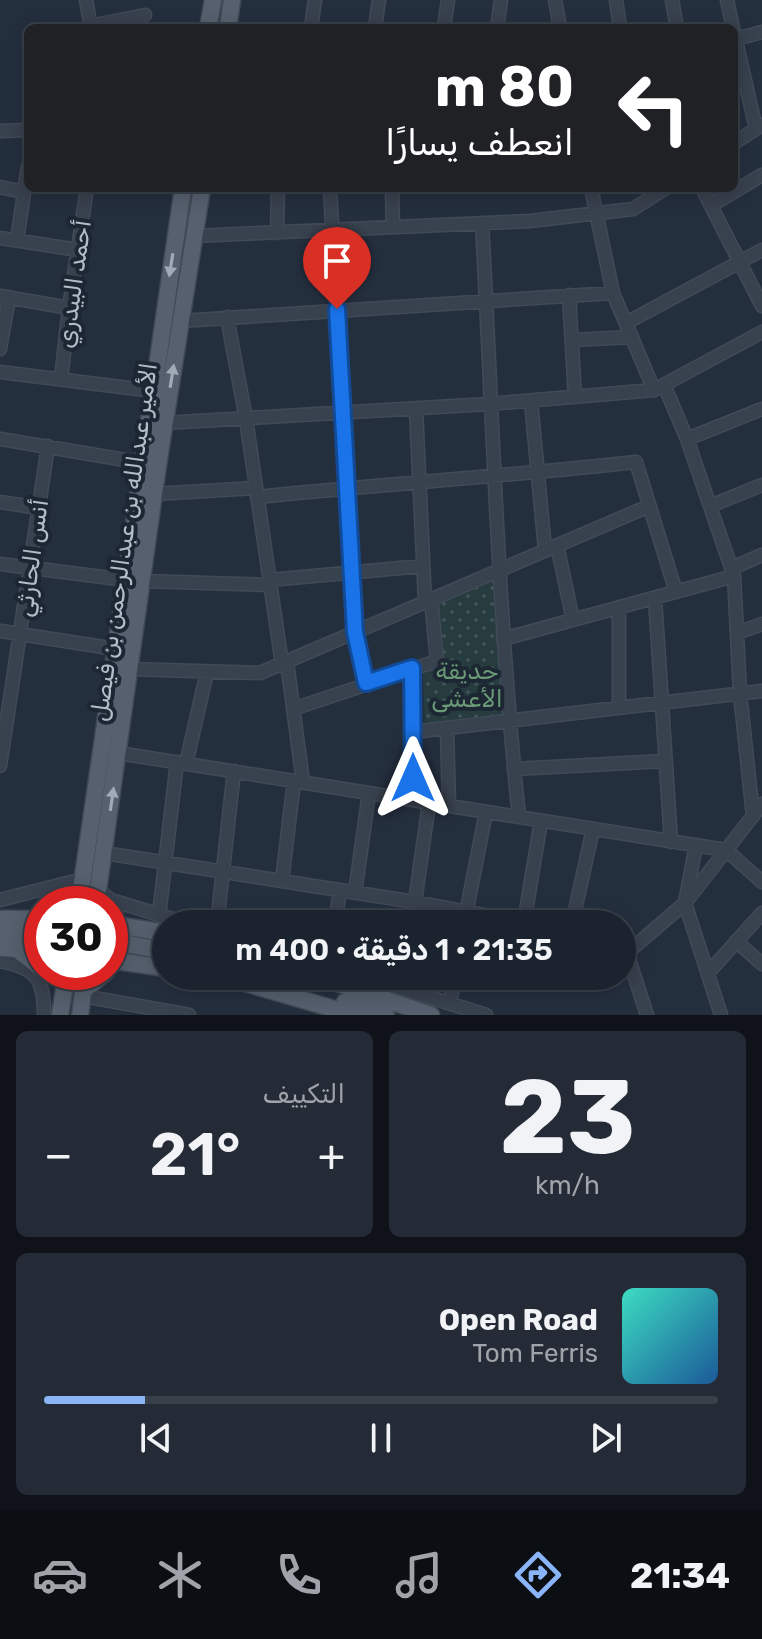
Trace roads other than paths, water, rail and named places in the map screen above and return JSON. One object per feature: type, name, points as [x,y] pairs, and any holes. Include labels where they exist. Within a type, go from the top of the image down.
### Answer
[{"type":"main road","points":[[209,24],[213,0]]},
{"type":"main road","points":[[229,24],[232,0]]},
{"type":"main road","name":"الأمير عبدالله بن عبدالرحمن بن فيصل","points":[[87,886],[104,853],[130,669],[143,463],[182,192]]},
{"type":"main road","name":"الأمير عبدالله بن عبدالرحمن بن فيصل","points":[[92,886],[116,649],[154,494],[201,192]]},
{"type":"main road","points":[[0,919],[24,919]]},
{"type":"main road","points":[[128,927],[152,931]]},
{"type":"main road","points":[[0,933],[24,934]]},
{"type":"main road","points":[[128,944],[152,948]]},
{"type":"main road","points":[[7,948],[24,959]]},
{"type":"main road","points":[[128,964],[152,967]]},
{"type":"main road","points":[[128,966],[134,965]]},
{"type":"main road","points":[[80,1015],[84,990]]},
{"type":"main road","points":[[83,994],[87,990]]},
{"type":"main road","points":[[273,990],[355,1015]]},
{"type":"main road","points":[[307,990],[386,1015]]},
{"type":"main road","points":[[358,990],[431,1015]]},
{"type":"street","points":[[86,0],[90,24]]},
{"type":"street","points":[[312,24],[315,0]]},
{"type":"street","points":[[376,24],[379,0]]},
{"type":"street","points":[[445,24],[448,0]]},
{"type":"street","points":[[498,24],[501,0]]},
{"type":"street","points":[[555,0],[559,24]]},
{"type":"street","points":[[616,0],[619,24]]},
{"type":"street","points":[[672,0],[676,24]]},
{"type":"street","points":[[727,0],[732,24]]},
{"type":"street","points":[[104,24],[145,15]]},
{"type":"street","points":[[738,33],[762,32]]},
{"type":"street","points":[[738,140],[759,127],[740,87]]},
{"type":"street","points":[[0,131],[24,130]]},
{"type":"street","points":[[738,189],[762,175]]},
{"type":"street","points":[[0,187],[24,192],[17,240]]},
{"type":"street","name":"أحمد البيدري","points":[[61,379],[86,192]]},
{"type":"street","points":[[277,233],[278,192]]},
{"type":"street","points":[[330,192],[355,632],[366,683]]},
{"type":"street","points":[[392,192],[393,227]]},
{"type":"street","points":[[592,192],[613,293],[632,337],[687,439],[733,572],[740,693],[753,816]]},
{"type":"street","points":[[704,192],[762,306]]},
{"type":"street","points":[[712,205],[734,192]]},
{"type":"street","points":[[194,236],[482,223],[596,213],[633,209],[649,193]]},
{"type":"street","points":[[482,223],[498,570],[519,817]]},
{"type":"street","points":[[0,238],[78,250]]},
{"type":"street","points":[[626,323],[762,250]]},
{"type":"street","points":[[181,321],[613,293]]},
{"type":"street","points":[[569,295],[575,397]]},
{"type":"street","points":[[0,349],[4,297],[69,308]]},
{"type":"street","points":[[227,317],[293,709],[299,782],[282,881]]},
{"type":"street","points":[[164,423],[489,404],[659,388],[762,332]]},
{"type":"street","points":[[572,340],[632,337]]},
{"type":"street","points":[[0,372],[153,391]]},
{"type":"street","points":[[531,401],[538,473],[551,548],[573,620]]},
{"type":"street","points":[[293,709],[437,661],[422,566],[416,409]]},
{"type":"street","points":[[687,439],[762,409]]},
{"type":"street","points":[[0,439],[143,463]]},
{"type":"street","name":"أنس الحارثي","points":[[0,766],[5,710],[20,634],[48,446]]},
{"type":"street","points":[[154,494],[347,488],[636,462],[676,592]]},
{"type":"street","points":[[710,506],[762,485]]},
{"type":"street","points":[[0,502],[39,508]]},
{"type":"street","points":[[130,669],[260,673],[649,506]]},
{"type":"street","points":[[503,639],[676,592],[733,572],[762,555]]},
{"type":"street","points":[[0,564],[134,581],[270,582],[422,566]]},
{"type":"street","points":[[655,598],[671,842]]},
{"type":"street","points":[[619,607],[619,708]]},
{"type":"street","points":[[737,633],[762,624]]},
{"type":"street","points":[[0,631],[116,649]]},
{"type":"street","points":[[412,668],[413,800]]},
{"type":"street","points":[[160,910],[181,763],[207,672]]},
{"type":"street","points":[[413,732],[762,691]]},
{"type":"street","points":[[447,728],[449,806]]},
{"type":"street","points":[[118,753],[726,850],[762,882]]},
{"type":"street","points":[[514,769],[665,761]]},
{"type":"street","points":[[219,910],[234,771]]},
{"type":"street","points":[[355,893],[369,793]]},
{"type":"street","points":[[415,902],[429,803]]},
{"type":"street","points":[[647,1015],[627,953],[685,903],[762,804]]},
{"type":"street","points":[[467,910],[486,812]]},
{"type":"street","points":[[530,910],[541,821]]},
{"type":"street","points":[[575,910],[593,829]]},
{"type":"street","points":[[696,845],[685,903],[721,1015]]},
{"type":"street","points":[[104,853],[415,902],[440,910]]},
{"type":"street","points":[[0,900],[90,880],[111,900],[152,913]]},
{"type":"street","points":[[337,910],[340,890]]},
{"type":"street","points":[[708,973],[762,913]]},
{"type":"street","points":[[736,941],[762,964]]},
{"type":"street","points":[[0,961],[13,963],[36,974],[44,991],[44,1015]]},
{"type":"street","points":[[408,990],[486,1015]]},
{"type":"street","points":[[450,1003],[452,990]]},
{"type":"street","points":[[83,994],[189,1015]]},
{"type":"street","points":[[291,995],[336,1015]]},
{"type":"park label","name":"حديقة الأعشى","points":[[467,685]]}]
